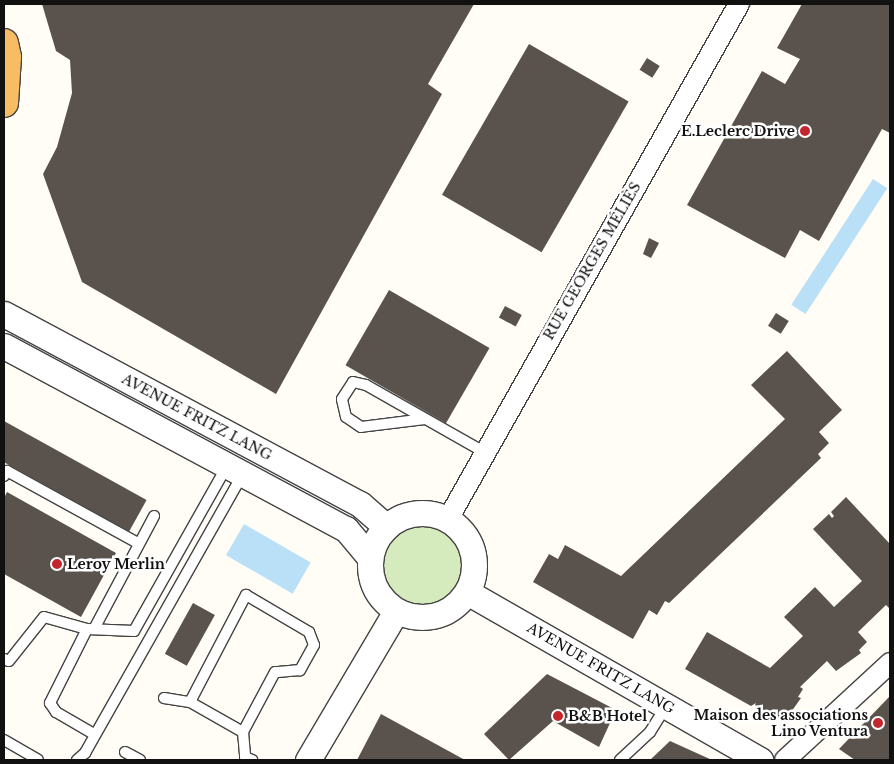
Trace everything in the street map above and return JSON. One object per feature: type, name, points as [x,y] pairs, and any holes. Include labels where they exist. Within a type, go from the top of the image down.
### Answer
[{"type":"highway","points":[[4,43],[7,57],[4,103]]},
{"type":"street","name":"RUE GEORGES MÉLIÈS","points":[[448,519],[484,452],[739,4]]},
{"type":"street","name":"AVENUE FRITZ LANG","points":[[4,314],[360,504],[386,527]]},
{"type":"street","name":"AVENUE FRITZ LANG","points":[[4,346],[346,529],[370,558]]},
{"type":"street","points":[[416,513],[432,514],[448,519],[470,544],[474,560],[467,592],[450,609],[427,618],[396,611],[375,588],[370,558],[375,541],[386,527],[416,513]]},
{"type":"street","name":"AVENUE FRITZ LANG","points":[[467,592],[760,760]]},
{"type":"street","points":[[308,760],[396,611]]},
{"type":"street","points":[[785,760],[890,663]]},
{"type":"lane","points":[[425,419],[360,427],[346,417],[342,399],[353,382],[366,385],[484,452]]},
{"type":"lane","points":[[4,659],[9,661],[44,617],[90,629],[134,631],[236,470]]},
{"type":"lane","points":[[77,760],[85,753],[236,470]]},
{"type":"lane","points":[[4,476],[7,471],[138,543]]},
{"type":"lane","points":[[94,734],[56,712],[50,703],[154,516]]},
{"type":"lane","points":[[190,702],[246,595],[309,632],[314,645],[300,670],[275,672],[243,732],[245,757],[252,760]]},
{"type":"lane","points":[[164,698],[190,702],[243,732]]},
{"type":"lane","points":[[620,760],[650,732],[666,706]]},
{"type":"lane","points":[[4,740],[38,760]]},
{"type":"lane","points":[[125,752],[140,760]]},
{"type":"green space","points":[[422,518],[439,522],[453,531],[462,545],[466,562],[462,579],[453,593],[439,602],[422,606],[405,602],[391,593],[382,579],[378,562],[382,545],[391,531],[405,522]]},
{"type":"water","points":[[873,179],[887,188],[806,314],[791,305]]},
{"type":"water","points":[[244,524],[311,562],[293,594],[226,555]]},
{"type":"building","points":[[42,4],[474,4],[428,84],[442,94],[276,394],[82,282],[43,174],[57,147],[72,93],[70,60],[56,51]]},
{"type":"building","name":"E.Leclerc Drive","points":[[802,4],[890,4],[890,133],[882,129],[819,241],[800,230],[785,258],[687,205],[762,71],[785,84],[800,59],[777,48]]},
{"type":"building","points":[[529,44],[629,102],[542,252],[442,195]]},
{"type":"building","points":[[647,58],[660,66],[652,78],[640,70]]},
{"type":"building","points":[[649,238],[659,243],[651,258],[643,254]]},
{"type":"building","points":[[389,290],[489,348],[446,423],[346,365]]},
{"type":"building","points":[[505,306],[522,315],[516,326],[499,317]]},
{"type":"building","points":[[776,313],[789,321],[781,334],[768,326]]},
{"type":"building","points":[[787,351],[842,410],[819,432],[829,443],[818,454],[821,458],[669,603],[665,601],[657,615],[649,610],[633,639],[533,582],[549,554],[558,559],[565,545],[621,576],[785,419],[751,385]]},
{"type":"building","points":[[4,421],[147,500],[129,532],[4,462]]},
{"type":"building","name":"Leroy Merlin","points":[[7,492],[116,553],[81,617],[4,574],[4,498]]},
{"type":"building","points":[[846,497],[890,544],[890,609],[886,605],[858,632],[867,642],[859,650],[861,653],[836,671],[827,661],[800,687],[803,689],[798,697],[801,698],[784,722],[755,705],[756,703],[751,706],[685,669],[707,632],[770,668],[803,636],[784,617],[815,587],[834,607],[862,581],[813,529],[829,514],[832,518],[834,516],[831,512]]},
{"type":"building","points":[[193,603],[215,615],[187,666],[165,654]]},
{"type":"building","name":"B&B Hotel","points":[[547,674],[616,710],[599,747],[553,721],[509,760],[484,734]]},
{"type":"building","name":"Maison des associations Lino Ventura","points":[[890,696],[890,760],[855,760],[839,749]]},
{"type":"building","points":[[381,714],[465,760],[357,760]]},
{"type":"building","points":[[670,741],[712,760],[650,760]]},
{"type":"place","name":"E.Leclerc Drive","points":[[805,131]]},
{"type":"place","name":"Leroy Merlin","points":[[57,564]]},
{"type":"place","name":"B&B Hotel","points":[[558,716]]},
{"type":"place","name":"Maison des associations Lino Ventura","points":[[878,723]]}]
